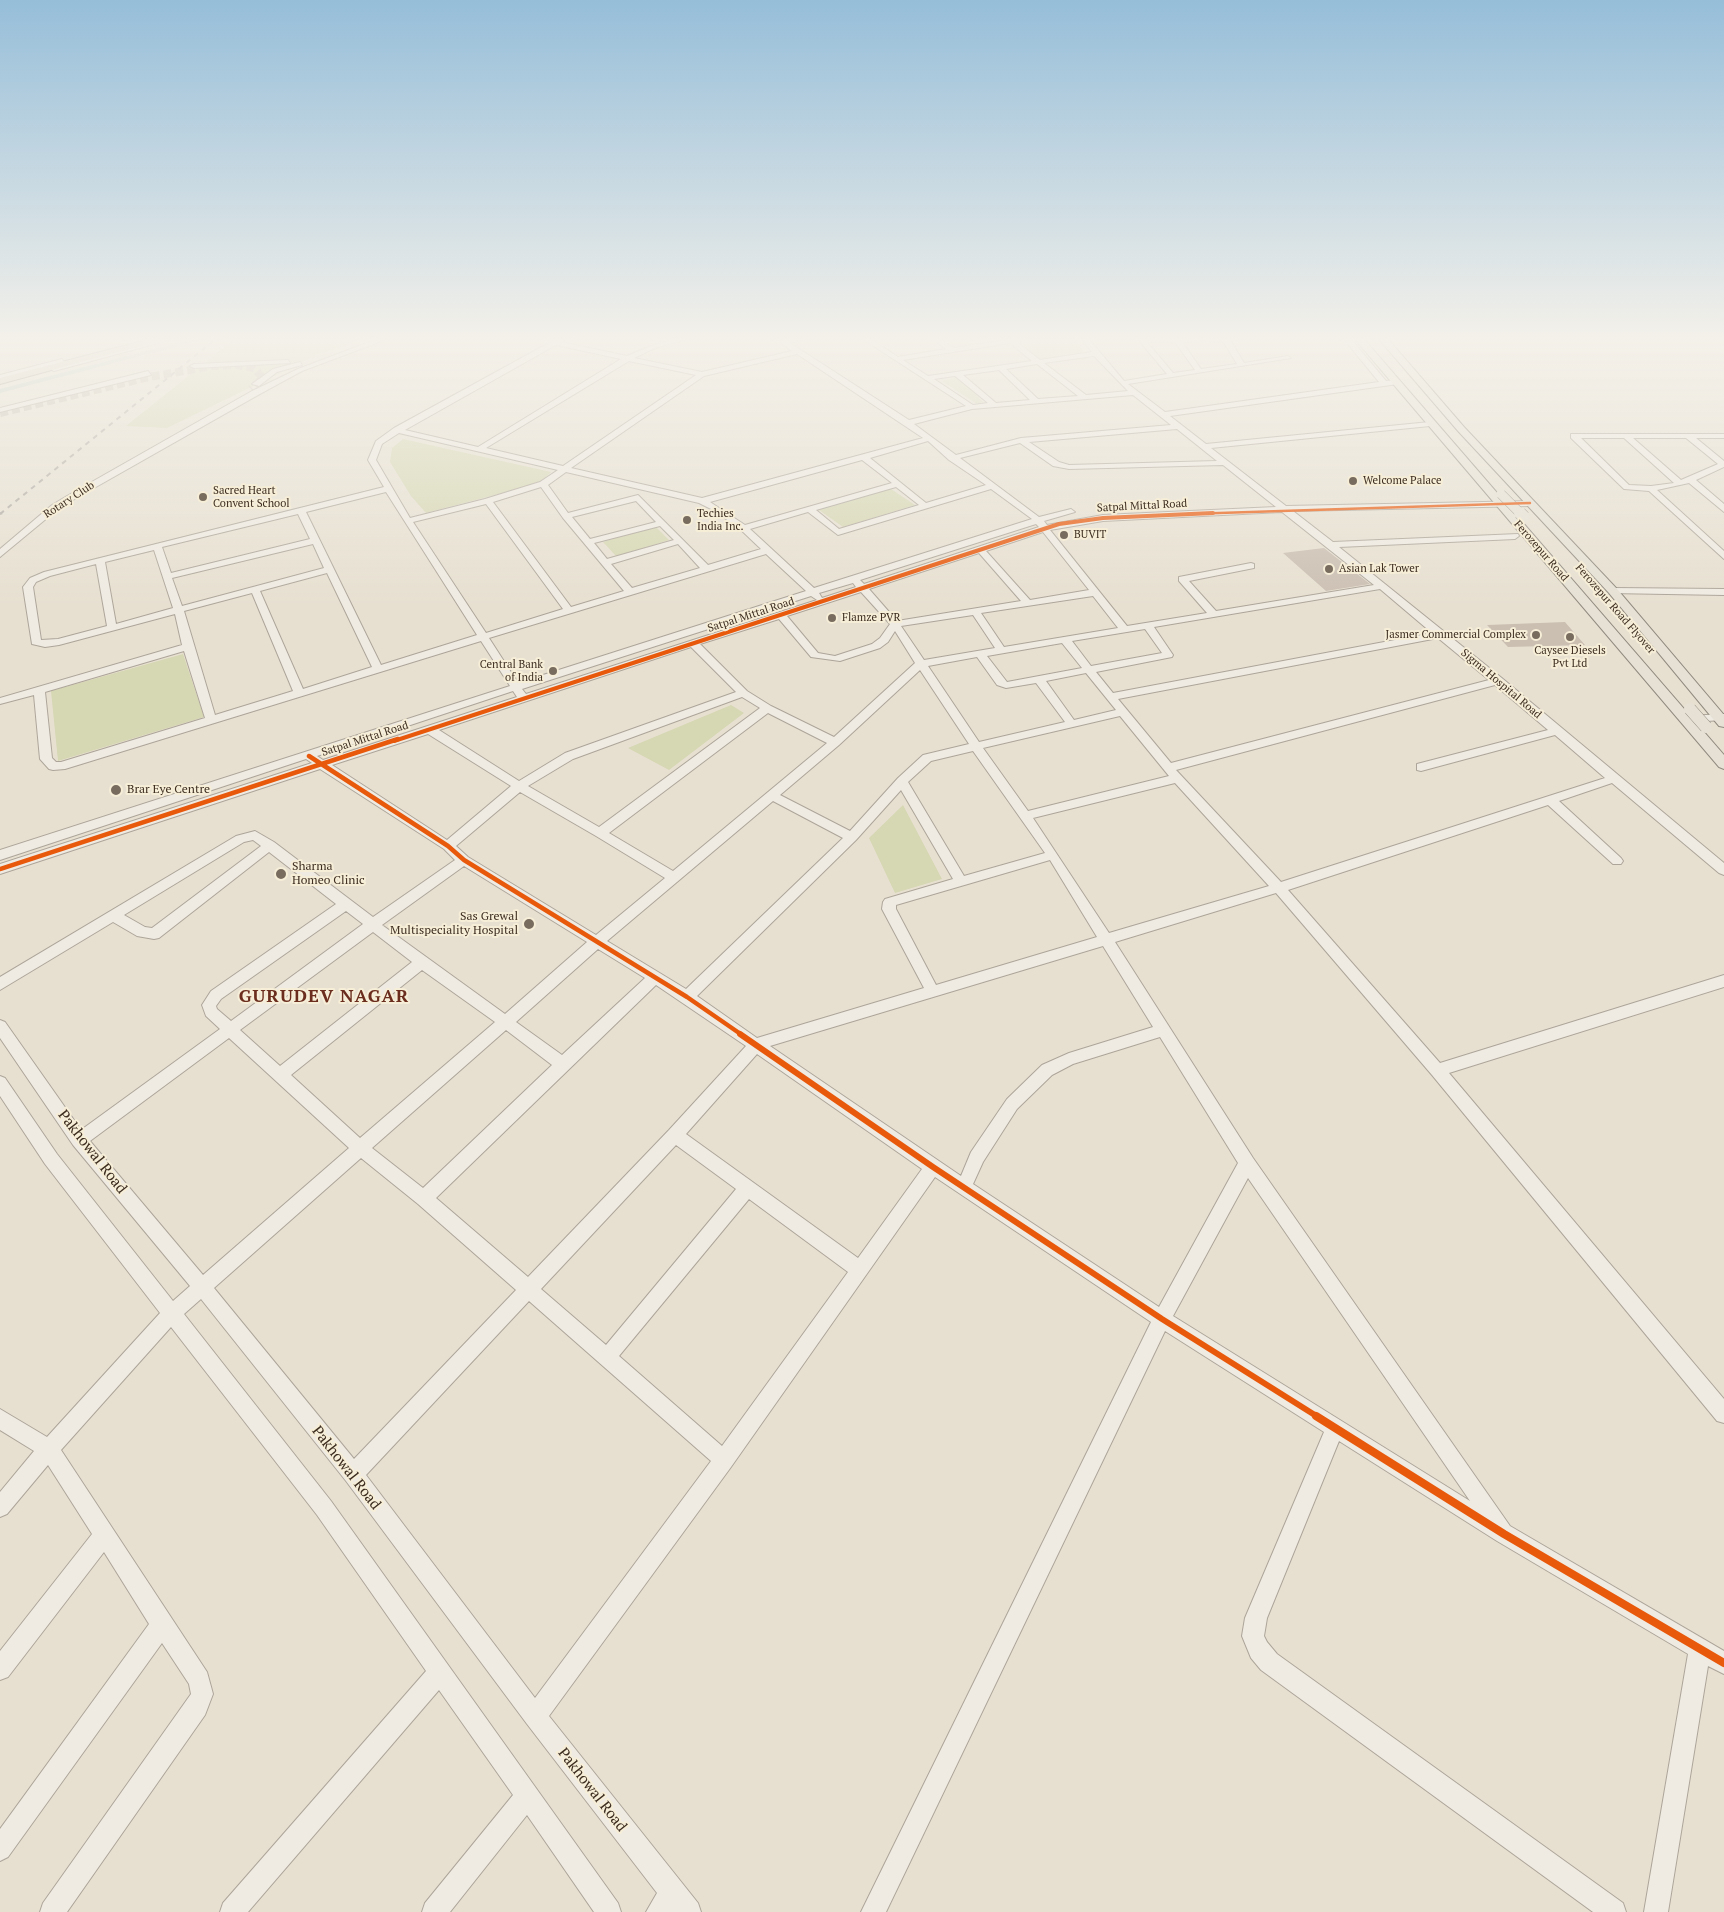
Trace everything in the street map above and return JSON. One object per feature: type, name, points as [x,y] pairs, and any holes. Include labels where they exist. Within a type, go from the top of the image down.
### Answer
[{"type":"main road","name":"Ferozepur Road","points":[[1433,427],[1502,496],[1694,713],[1724,764]]},
{"type":"main road","points":[[1444,427],[1502,496]]},
{"type":"main road","points":[[1447,427],[1502,496]]},
{"type":"main road","points":[[1458,427],[1525,506]]},
{"type":"main road","name":"Ferozepur Road","points":[[1502,496],[1525,506],[1613,591],[1719,725]]},
{"type":"main road","name":"Ferozepur Road Flyover","points":[[1525,506],[1694,713]]},
{"type":"main road","name":"Ferozepur Road","points":[[1694,713],[1719,725]]},
{"type":"main road","points":[[1719,725],[1724,749]]},
{"type":"street","points":[[0,543],[59,495],[180,427]]},
{"type":"street","points":[[55,507],[55,501],[61,496],[184,427]]},
{"type":"street","name":"Rotary Club","points":[[0,554],[55,507],[195,427]]},
{"type":"street","points":[[402,427],[379,443],[372,460],[408,521],[524,699]]},
{"type":"street","points":[[480,449],[515,427]]},
{"type":"street","points":[[408,521],[488,501],[543,484],[554,479],[565,468],[624,427]]},
{"type":"street","points":[[913,427],[1042,524],[1125,630]]},
{"type":"street","points":[[952,458],[1021,440],[1174,427]]},
{"type":"street","points":[[1177,427],[1276,502]]},
{"type":"street","points":[[1202,447],[1398,427]]},
{"type":"street","points":[[397,430],[565,468],[702,502],[718,508],[744,528],[822,601]]},
{"type":"street","points":[[1688,436],[1724,465],[1680,484],[1651,489],[1627,487],[1574,436],[1626,436],[1688,436],[1724,436]]},
{"type":"street","points":[[1626,436],[1680,484]]},
{"type":"street","points":[[702,502],[928,439]]},
{"type":"street","points":[[1021,440],[1056,464],[1068,468],[1224,463]]},
{"type":"street","points":[[864,457],[925,506]]},
{"type":"street","points":[[1691,480],[1724,508]]},
{"type":"street","points":[[543,484],[566,516],[630,592]]},
{"type":"street","points":[[744,528],[898,484]]},
{"type":"street","points":[[809,509],[838,532],[991,486]]},
{"type":"street","points":[[330,569],[51,644],[40,644],[35,639],[28,587],[47,574],[388,489]]},
{"type":"street","points":[[1651,489],[1724,556]]},
{"type":"street","name":"Satpal Mittal Road","points":[[0,855],[315,760],[429,729],[524,699],[781,615],[822,601],[859,584],[1042,524],[1103,518],[1502,496]]},
{"type":"street","name":"Satpal Mittal Road","points":[[0,869],[315,760],[516,687],[813,593],[859,584],[980,550],[1063,514],[1100,509],[1502,496],[1525,506]]},
{"type":"street","points":[[566,516],[638,498],[707,569]]},
{"type":"street","points":[[488,501],[569,611]]},
{"type":"street","name":"Sigma Hospital Road","points":[[1276,502],[1442,634],[1558,731],[1613,780],[1724,870]]},
{"type":"street","points":[[301,510],[378,668]]},
{"type":"street","points":[[588,542],[662,523]]},
{"type":"street","points":[[1331,546],[1514,536]]},
{"type":"street","points":[[168,576],[316,540]]},
{"type":"street","points":[[605,563],[679,541]]},
{"type":"street","points":[[158,546],[211,719]]},
{"type":"street","points":[[39,690],[46,760],[53,766],[68,764],[768,550]]},
{"type":"street","points":[[980,550],[1027,602]]},
{"type":"street","points":[[100,561],[112,628]]},
{"type":"street","points":[[1214,615],[1182,579],[1251,566]]},
{"type":"street","points":[[859,584],[895,624],[976,747],[1052,855],[1247,1163],[1504,1534]]},
{"type":"street","points":[[0,1507],[49,1449],[173,1312],[201,1286],[362,1150],[598,941],[835,742],[920,664],[1382,586]]},
{"type":"street","points":[[255,590],[299,692]]},
{"type":"street","points":[[1613,591],[1724,592]]},
{"type":"street","points":[[781,615],[815,655],[824,658],[836,658],[876,646],[884,640],[895,624],[1097,592]]},
{"type":"street","points":[[975,611],[1002,651]]},
{"type":"street","points":[[981,655],[1004,684],[1168,654],[1148,626]]},
{"type":"street","points":[[1110,697],[1442,634]]},
{"type":"street","points":[[1065,640],[1168,768],[1279,888],[1437,1070],[1724,1414]]},
{"type":"street","points":[[694,644],[743,692],[767,708],[835,742]]},
{"type":"street","points":[[0,701],[188,647]]},
{"type":"street","points":[[1039,679],[1071,723]]},
{"type":"street","points":[[1168,768],[1499,681]]},
{"type":"street","points":[[448,846],[519,786],[546,768],[588,747],[743,692]]},
{"type":"street","points":[[600,833],[767,708]]},
{"type":"street","points":[[687,997],[852,837],[902,781],[927,758],[1122,712]]},
{"type":"street","points":[[429,729],[519,786],[673,877]]},
{"type":"street","points":[[1421,767],[1558,731]]},
{"type":"street","points":[[315,760],[448,846],[464,860],[656,976],[933,1167],[1162,1319],[1504,1534],[1724,1663]]},
{"type":"street","points":[[1024,816],[1178,778]]},
{"type":"street","points":[[353,1474],[675,1135],[757,1044],[1279,888],[1549,799],[1613,780]]},
{"type":"street","points":[[902,781],[961,882]]},
{"type":"street","points":[[771,795],[852,837]]},
{"type":"street","points":[[1549,799],[1617,861]]},
{"type":"street","points":[[0,984],[240,839],[255,835],[422,962],[563,1064]]},
{"type":"street","points":[[114,916],[142,932],[154,934],[270,845]]},
{"type":"street","points":[[933,992],[889,905],[894,900],[1052,855]]},
{"type":"street","points":[[80,1140],[373,924],[464,860]]},
{"type":"street","points":[[346,904],[211,1000],[208,1005],[211,1012],[362,1150],[424,1198],[724,1460]]},
{"type":"street","points":[[281,1074],[422,962]]},
{"type":"street","points":[[424,1198],[656,976]]},
{"type":"street","points":[[1437,1070],[1724,981]]},
{"type":"street","name":"Pakhowal Road","points":[[0,1026],[80,1140],[353,1474],[535,1716],[665,1902],[689,1912]]},
{"type":"street","points":[[964,1187],[977,1157],[1012,1104],[1047,1070],[1069,1058],[1162,1030]]},
{"type":"street","points":[[0,1083],[51,1160],[173,1312],[324,1508],[608,1912]]},
{"type":"street","points":[[675,1135],[859,1269]]},
{"type":"street","points":[[873,1912],[1162,1319],[1247,1163]]},
{"type":"street","points":[[535,1716],[724,1460],[933,1167]]},
{"type":"street","points":[[607,1357],[748,1189]]},
{"type":"street","points":[[0,1419],[49,1449],[199,1680],[202,1694],[197,1707],[52,1912]]},
{"type":"street","points":[[1335,1428],[1256,1618],[1253,1636],[1259,1650],[1269,1662],[1614,1912]]},
{"type":"street","points":[[0,1669],[104,1535]]},
{"type":"street","points":[[0,1850],[162,1624]]},
{"type":"street","points":[[1656,1912],[1700,1649]]},
{"type":"street","points":[[232,1912],[440,1672]]},
{"type":"street","points":[[434,1912],[526,1796]]},
{"type":"green space","points":[[403,439],[551,472],[540,483],[426,513],[411,496],[390,462],[392,448]]},
{"type":"green space","points":[[891,489],[915,505],[843,527],[819,510]]},
{"type":"green space","points":[[655,526],[669,540],[617,557],[603,542]]},
{"type":"green space","points":[[183,654],[204,717],[58,761],[51,691]]},
{"type":"green space","points":[[731,705],[744,713],[669,770],[628,748]]},
{"type":"green space","points":[[903,805],[942,879],[895,893],[869,838]]},
{"type":"building","name":"Asian Lak Tower","points":[[1324,548],[1370,584],[1326,591],[1283,553]]},
{"type":"building","name":"Jasmer Commercial Complex","points":[[1565,622],[1585,645],[1508,647],[1487,625]]},
{"type":"railway","points":[[2,513],[0,514],[107,427]]},
{"type":"cycle path","points":[[0,869],[1059,524],[1103,518],[1285,509],[1530,503]]},
{"type":"cycle path","points":[[309,756],[448,846],[464,860],[687,997],[933,1167],[1162,1319],[1504,1534],[1724,1663]]},
{"type":"place","name":"Welcome Palace","points":[[1353,481]]},
{"type":"place","name":"Sacred Heart Convent School","points":[[203,497]]},
{"type":"place","name":"Techies India Inc.","points":[[687,520]]},
{"type":"place","name":"BUVIT","points":[[1064,535]]},
{"type":"place","name":"Asian Lak Tower","points":[[1329,569]]},
{"type":"place","name":"Flamze PVR","points":[[832,618]]},
{"type":"place","name":"Jasmer Commercial Complex","points":[[1536,635]]},
{"type":"place","name":"Caysee Diesels Pvt Ltd","points":[[1570,637]]},
{"type":"place","name":"Central Bank of India","points":[[553,671]]},
{"type":"place","name":"Brar Eye Centre","points":[[116,790]]},
{"type":"place","name":"Sharma Homeo Clinic","points":[[281,874]]},
{"type":"place","name":"Sas Grewal Multispeciality Hospital","points":[[529,924]]},
{"type":"district","name":"GURUDEV NAGAR","points":[[324,997]]}]
